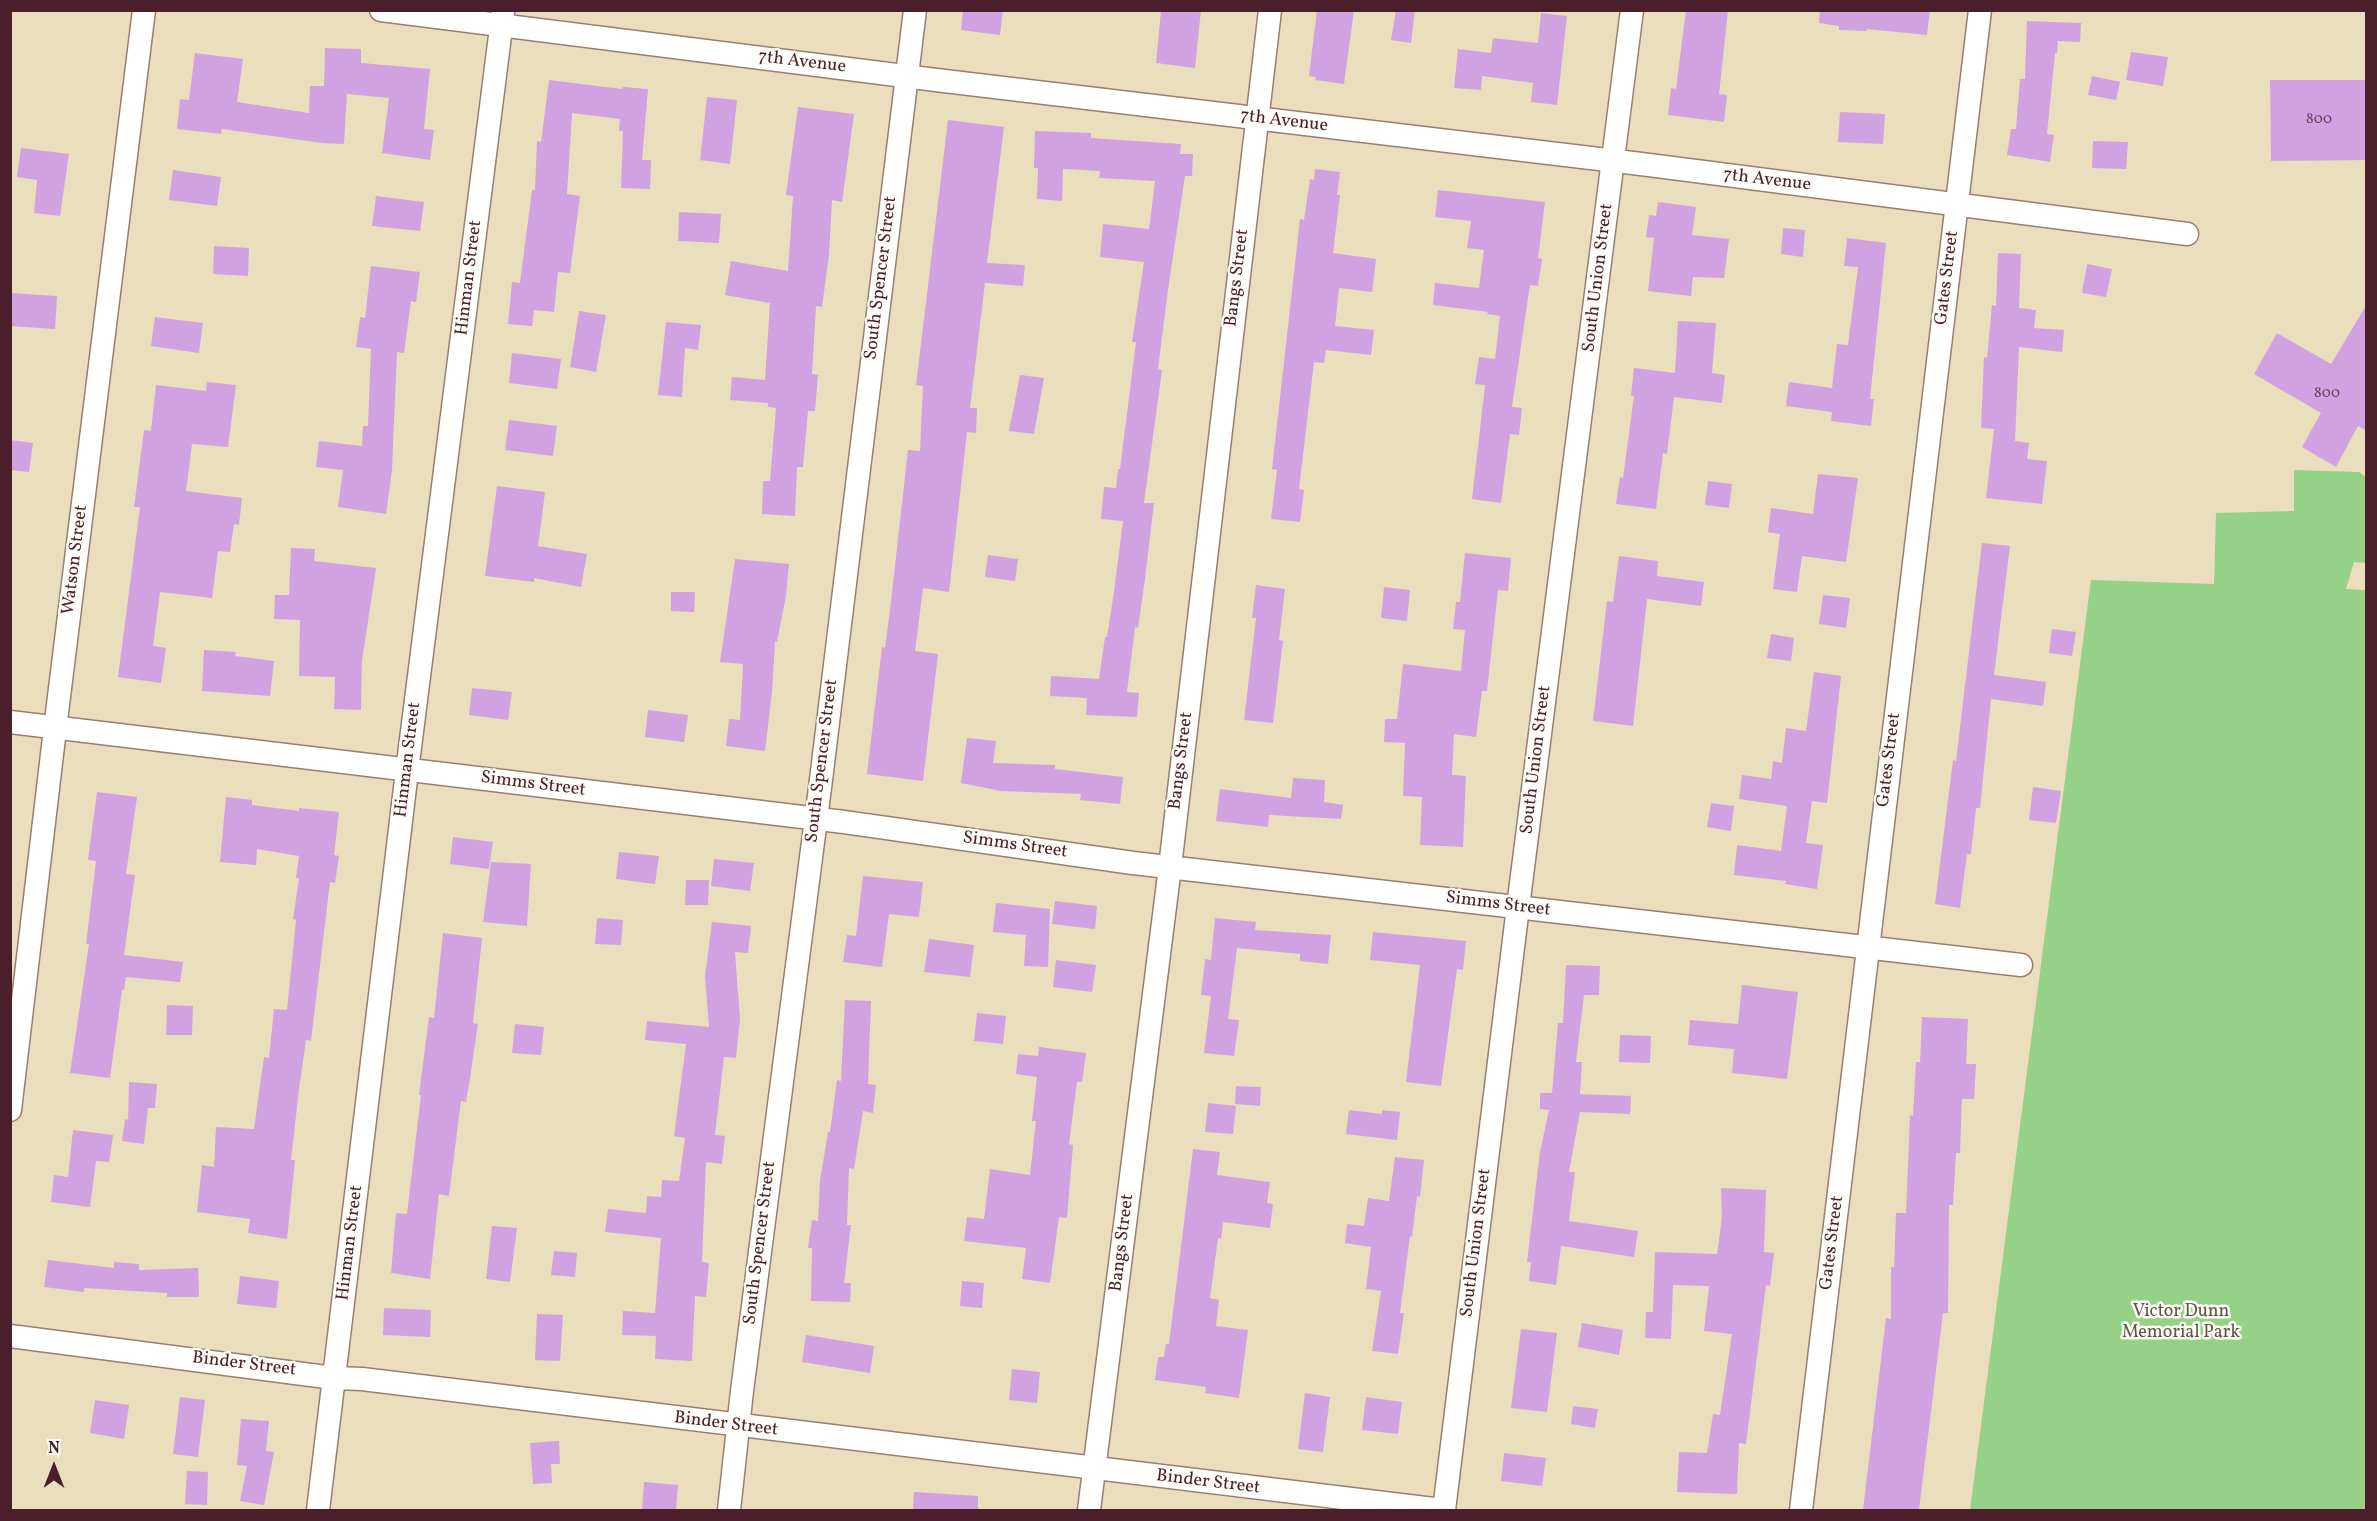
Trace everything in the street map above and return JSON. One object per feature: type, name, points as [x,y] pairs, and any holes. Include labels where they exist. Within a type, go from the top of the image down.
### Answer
[{"type":"street","name":"Watson Street","points":[[10,1110],[144,10]]},
{"type":"street","name":"7th Avenue","points":[[381,10],[503,18],[907,77],[1614,161],[2187,234]]},
{"type":"street","name":"South Spencer Street","points":[[729,1510],[915,10]]},
{"type":"street","name":"Bangs Street","points":[[1089,1510],[1170,867],[1270,10]]},
{"type":"street","name":"South Union Street","points":[[1443,1510],[1632,10]]},
{"type":"street","name":"Gates Street","points":[[1801,1510],[1980,10]]},
{"type":"street","name":"Hinman Street","points":[[318,1510],[407,771],[503,18]]},
{"type":"street","name":"Simms Street","points":[[10,722],[815,819],[1170,867],[2021,965]]},
{"type":"street","name":"Binder Street","points":[[10,1336],[334,1378],[1443,1510]]},
{"type":"green space","name":"Victor Dunn Memorial Park","points":[[2294,470],[2359,472],[2366,477],[2366,563],[2354,562],[2346,589],[2366,590],[2366,1510],[1970,1510],[2091,580],[2214,584],[2216,513],[2294,511]]},
{"type":"building","points":[[963,10],[1003,10],[1000,35],[961,30]]},
{"type":"building","points":[[1161,10],[1201,10],[1195,68],[1156,63]]},
{"type":"building","points":[[1317,10],[1354,10],[1344,84],[1315,80],[1316,77],[1309,76]]},
{"type":"building","points":[[1396,10],[1415,10],[1411,43],[1391,40]]},
{"type":"building","points":[[1686,10],[1728,10],[1719,94],[1727,95],[1724,122],[1668,115],[1671,88],[1676,89]]},
{"type":"building","points":[[1820,10],[1930,10],[1927,35],[1867,29],[1867,31],[1839,30],[1839,26],[1819,23]]},
{"type":"building","points":[[1541,13],[1567,16],[1557,105],[1531,102],[1533,83],[1482,76],[1481,90],[1454,88],[1458,49],[1491,53],[1493,38],[1538,43]]},
{"type":"building","points":[[2027,21],[2081,23],[2080,42],[2058,41],[2057,53],[2055,53],[2047,134],[2054,135],[2050,162],[2007,155],[2011,129],[2016,129],[2020,79],[2025,79]]},
{"type":"building","points":[[325,48],[361,49],[361,63],[430,69],[424,129],[434,130],[430,160],[382,153],[389,98],[347,94],[344,144],[222,129],[221,134],[177,129],[180,99],[189,100],[195,53],[243,59],[237,102],[309,113],[310,86],[324,86]]},
{"type":"building","points":[[2131,52],[2168,57],[2163,86],[2126,80]]},
{"type":"building","points":[[2092,76],[2120,82],[2116,100],[2088,95]]},
{"type":"building","points":[[549,80],[622,89],[623,87],[648,89],[642,160],[651,160],[650,189],[621,188],[623,131],[619,131],[620,119],[572,113],[567,194],[580,196],[570,273],[558,272],[554,312],[534,310],[532,326],[508,324],[512,282],[520,283],[532,190],[535,190],[537,141],[541,142]]},
{"type":"building","points":[[2270,80],[2367,80],[2367,160],[2271,161]]},
{"type":"building","points":[[707,97],[737,100],[730,164],[700,160]]},
{"type":"building","points":[[798,107],[854,114],[842,202],[832,200],[829,255],[822,307],[816,306],[812,374],[818,375],[815,411],[808,411],[803,467],[797,467],[795,516],[762,514],[763,481],[770,481],[776,408],[768,407],[768,403],[730,400],[732,377],[765,380],[770,303],[725,295],[731,261],[788,271],[793,196],[786,195]]},
{"type":"building","points":[[1840,112],[1885,114],[1883,144],[1838,142]]},
{"type":"building","points":[[948,120],[1004,127],[987,263],[1025,265],[1023,286],[985,283],[970,408],[977,408],[976,433],[967,432],[949,592],[923,588],[915,651],[938,654],[923,781],[867,774],[882,647],[885,648],[890,610],[908,450],[920,451],[923,386],[916,385]]},
{"type":"building","points":[[1035,131],[1091,133],[1091,138],[1181,144],[1180,154],[1193,154],[1192,176],[1185,176],[1168,290],[1158,369],[1162,370],[1144,503],[1154,503],[1138,628],[1135,627],[1127,692],[1139,693],[1137,717],[1086,715],[1087,698],[1050,696],[1051,676],[1099,679],[1123,521],[1101,519],[1104,487],[1116,488],[1118,469],[1120,469],[1136,342],[1132,342],[1144,262],[1100,257],[1103,224],[1149,229],[1155,181],[1099,178],[1100,171],[1063,169],[1062,201],[1037,199],[1038,168],[1034,168]]},
{"type":"building","points":[[2093,141],[2128,142],[2126,169],[2092,168]]},
{"type":"building","points":[[21,148],[69,154],[60,216],[34,213],[37,180],[17,177]]},
{"type":"building","points":[[1315,169],[1340,172],[1337,195],[1340,195],[1333,253],[1376,259],[1372,292],[1339,288],[1335,326],[1374,330],[1371,355],[1326,350],[1324,363],[1314,362],[1299,489],[1304,490],[1300,522],[1271,519],[1277,470],[1272,469],[1300,219],[1304,220],[1310,179],[1314,180]]},
{"type":"building","points":[[173,170],[221,177],[217,206],[169,200]]},
{"type":"building","points":[[1438,190],[1545,202],[1538,258],[1542,259],[1538,286],[1530,285],[1512,407],[1522,408],[1519,435],[1510,434],[1501,503],[1472,499],[1485,385],[1475,384],[1479,357],[1495,359],[1500,316],[1487,314],[1488,312],[1433,305],[1435,283],[1479,288],[1484,250],[1467,248],[1471,221],[1435,217]]},
{"type":"building","points":[[376,196],[424,202],[420,231],[372,226]]},
{"type":"building","points":[[1658,202],[1696,207],[1692,235],[1729,239],[1724,278],[1693,277],[1691,296],[1648,291],[1654,238],[1646,237],[1649,215],[1656,216]]},
{"type":"building","points":[[679,212],[721,214],[719,243],[678,241]]},
{"type":"building","points":[[1783,228],[1805,230],[1803,257],[1781,254]]},
{"type":"building","points":[[1847,238],[1886,243],[1870,399],[1874,399],[1871,426],[1831,421],[1832,412],[1786,406],[1789,382],[1832,388],[1837,344],[1848,345],[1858,267],[1844,266]]},
{"type":"building","points":[[214,246],[249,248],[248,276],[213,274]]},
{"type":"building","points":[[1998,253],[2021,254],[2019,308],[2036,310],[2034,328],[2064,330],[2062,352],[2019,347],[2015,441],[2029,443],[2027,459],[2047,461],[2042,504],[1986,498],[1994,429],[1981,428],[1984,357],[1987,358],[1992,305],[1996,306]]},
{"type":"building","points":[[2087,264],[2112,269],[2106,297],[2082,293]]},
{"type":"building","points":[[371,266],[420,272],[416,302],[411,301],[404,353],[397,352],[392,470],[386,514],[338,507],[343,470],[316,467],[319,441],[362,446],[363,426],[368,426],[371,349],[356,347],[360,317],[365,318]]},
{"type":"building","points":[[10,293],[57,296],[55,329],[10,326]]},
{"type":"building","points":[[2367,304],[2367,431],[2358,426],[2336,467],[2302,447],[2321,413],[2254,374],[2277,333],[2331,364]]},
{"type":"building","points":[[579,311],[606,315],[596,372],[570,367]]},
{"type":"building","points":[[155,317],[203,323],[199,353],[151,346]]},
{"type":"building","points":[[1678,321],[1716,323],[1712,373],[1725,375],[1722,403],[1674,397],[1667,454],[1663,453],[1656,509],[1616,504],[1620,477],[1623,478],[1634,396],[1631,396],[1634,368],[1675,373]]},
{"type":"building","points":[[666,322],[701,325],[698,350],[685,348],[682,397],[658,395]]},
{"type":"building","points":[[512,353],[561,359],[557,389],[509,383]]},
{"type":"building","points":[[1020,375],[1044,378],[1034,434],[1009,431]]},
{"type":"building","points":[[207,382],[236,385],[228,447],[192,444],[186,491],[242,498],[239,525],[234,524],[230,552],[218,551],[212,598],[160,592],[153,646],[166,648],[161,683],[118,677],[140,507],[134,507],[144,430],[151,431],[156,385],[206,391]]},
{"type":"building","points":[[509,420],[557,426],[553,456],[505,450]]},
{"type":"building","points":[[10,440],[33,443],[29,472],[10,470]]},
{"type":"building","points":[[1818,474],[1858,478],[1846,562],[1802,556],[1797,592],[1773,589],[1780,534],[1768,532],[1771,508],[1813,514]]},
{"type":"building","points":[[1708,481],[1732,484],[1729,508],[1705,505]]},
{"type":"building","points":[[497,486],[545,492],[538,546],[587,554],[581,587],[534,578],[534,582],[485,576]]},
{"type":"building","points":[[1982,543],[2010,546],[1994,675],[2046,682],[2043,706],[1991,699],[1980,808],[1976,808],[1971,854],[1967,854],[1960,908],[1935,904],[1953,760],[1956,761]]},
{"type":"building","points":[[291,548],[315,549],[314,561],[376,568],[362,661],[361,710],[334,709],[335,677],[299,676],[300,620],[274,619],[275,595],[289,595]]},
{"type":"building","points":[[1465,553],[1511,558],[1508,591],[1498,590],[1487,691],[1482,691],[1476,737],[1454,734],[1452,775],[1466,776],[1463,847],[1420,845],[1422,797],[1403,796],[1405,743],[1384,742],[1385,719],[1397,719],[1403,664],[1461,671],[1465,630],[1453,629],[1456,602],[1460,602]]},
{"type":"building","points":[[988,555],[1018,559],[1015,581],[985,577]]},
{"type":"building","points":[[1619,556],[1658,561],[1657,576],[1704,582],[1701,606],[1647,599],[1633,726],[1593,721],[1607,601],[1613,602]]},
{"type":"building","points":[[735,559],[789,564],[786,596],[777,642],[775,641],[765,751],[726,746],[729,719],[740,720],[743,664],[720,662]]},
{"type":"building","points":[[1256,585],[1285,589],[1279,640],[1283,641],[1273,723],[1244,720],[1256,618],[1252,618]]},
{"type":"building","points":[[1384,587],[1410,590],[1407,621],[1381,618]]},
{"type":"building","points":[[671,592],[695,592],[694,612],[671,611]]},
{"type":"building","points":[[1823,595],[1850,598],[1846,628],[1819,624]]},
{"type":"building","points":[[2052,629],[2076,632],[2072,656],[2049,653]]},
{"type":"building","points":[[1771,634],[1794,638],[1791,661],[1767,658]]},
{"type":"building","points":[[204,650],[236,652],[235,656],[274,661],[270,696],[202,691]]},
{"type":"building","points":[[1814,672],[1841,676],[1827,803],[1812,801],[1806,843],[1823,845],[1817,889],[1785,884],[1786,881],[1734,875],[1737,845],[1781,851],[1787,806],[1739,799],[1742,775],[1771,779],[1773,761],[1782,763],[1786,728],[1806,731]]},
{"type":"building","points":[[472,688],[512,692],[508,720],[469,715]]},
{"type":"building","points":[[648,710],[688,715],[684,742],[645,737]]},
{"type":"building","points":[[967,738],[996,741],[993,763],[1055,765],[1055,769],[1123,777],[1120,804],[1080,800],[1081,794],[1001,791],[961,783]]},
{"type":"building","points":[[1293,778],[1325,780],[1324,802],[1343,805],[1341,819],[1269,815],[1268,827],[1216,821],[1220,789],[1291,798]]},
{"type":"building","points":[[2033,787],[2061,791],[2056,823],[2029,820]]},
{"type":"building","points":[[97,792],[137,797],[126,874],[135,875],[124,955],[183,962],[180,982],[126,977],[124,990],[122,990],[110,1078],[70,1073],[89,944],[86,944],[96,861],[88,860]]},
{"type":"building","points":[[226,797],[252,800],[252,805],[299,811],[299,808],[339,812],[334,855],[339,856],[335,883],[330,882],[311,1041],[306,1040],[299,1089],[291,1160],[295,1160],[287,1239],[248,1233],[250,1219],[197,1212],[202,1165],[214,1167],[216,1127],[254,1129],[264,1057],[269,1058],[274,1009],[287,1010],[296,920],[293,919],[299,879],[296,878],[299,856],[257,849],[256,865],[220,862]]},
{"type":"building","points":[[1711,803],[1734,806],[1731,831],[1707,827]]},
{"type":"building","points":[[453,837],[493,842],[489,869],[450,864]]},
{"type":"building","points":[[619,852],[659,856],[655,884],[616,879]]},
{"type":"building","points":[[714,859],[754,863],[750,891],[711,886]]},
{"type":"building","points":[[491,862],[531,864],[527,926],[483,922]]},
{"type":"building","points":[[863,876],[923,882],[919,917],[889,914],[882,967],[843,962],[847,935],[856,936]]},
{"type":"building","points":[[686,880],[709,880],[708,905],[685,905]]},
{"type":"building","points":[[1055,901],[1097,906],[1095,929],[1052,924]]},
{"type":"building","points":[[996,903],[1050,909],[1048,967],[1024,966],[1026,935],[993,932]]},
{"type":"building","points":[[597,918],[623,920],[621,945],[595,944]]},
{"type":"building","points":[[1215,918],[1256,922],[1255,930],[1331,935],[1328,964],[1300,961],[1300,954],[1237,948],[1228,1019],[1239,1020],[1234,1056],[1204,1053],[1211,996],[1201,995],[1205,959],[1211,960]]},
{"type":"building","points":[[712,922],[751,926],[748,953],[735,952],[740,1019],[736,1058],[724,1057],[715,1135],[725,1136],[722,1164],[706,1162],[702,1262],[709,1263],[706,1297],[695,1296],[692,1361],[655,1359],[656,1336],[622,1335],[623,1311],[655,1313],[661,1238],[605,1232],[608,1209],[646,1213],[647,1196],[661,1197],[662,1180],[679,1181],[685,1138],[674,1136],[686,1044],[645,1040],[647,1021],[709,1027],[705,977]]},
{"type":"building","points":[[1373,932],[1466,941],[1463,970],[1457,969],[1441,1086],[1406,1082],[1420,965],[1370,960]]},
{"type":"building","points":[[443,933],[482,938],[473,1023],[478,1024],[470,1078],[466,1102],[461,1101],[449,1196],[439,1194],[430,1279],[391,1273],[396,1213],[407,1214],[421,1095],[419,1095],[429,1017],[434,1018]]},
{"type":"building","points":[[929,939],[974,945],[970,977],[924,972]]},
{"type":"building","points":[[1056,960],[1096,965],[1092,992],[1053,987]]},
{"type":"building","points":[[1566,965],[1600,966],[1599,995],[1584,995],[1576,1062],[1582,1062],[1580,1094],[1631,1096],[1630,1114],[1580,1112],[1569,1172],[1575,1172],[1569,1221],[1638,1231],[1634,1257],[1561,1246],[1556,1285],[1529,1281],[1531,1262],[1527,1262],[1540,1152],[1549,1110],[1540,1109],[1540,1093],[1552,1093],[1558,1023],[1563,1023]]},
{"type":"building","points":[[1742,985],[1798,992],[1787,1079],[1732,1073],[1734,1049],[1688,1045],[1690,1020],[1738,1024]]},
{"type":"building","points":[[845,1000],[871,1001],[868,1084],[876,1085],[873,1113],[863,1111],[854,1169],[849,1168],[847,1225],[851,1225],[844,1283],[851,1283],[850,1302],[811,1301],[812,1248],[808,1248],[812,1220],[818,1221],[820,1181],[828,1132],[830,1132],[837,1080],[841,1081]]},
{"type":"building","points":[[167,1005],[193,1006],[192,1035],[166,1035]]},
{"type":"building","points":[[977,1013],[1006,1016],[1003,1044],[974,1041]]},
{"type":"building","points":[[1922,1017],[1968,1019],[1966,1064],[1976,1064],[1974,1099],[1962,1099],[1960,1153],[1956,1153],[1953,1205],[1949,1205],[1948,1313],[1943,1313],[1919,1510],[1863,1510],[1886,1318],[1891,1319],[1891,1267],[1894,1267],[1896,1213],[1906,1213],[1910,1115],[1913,1116],[1916,1062],[1920,1062]]},
{"type":"building","points":[[515,1024],[544,1027],[541,1055],[512,1053]]},
{"type":"building","points":[[1620,1035],[1651,1036],[1650,1063],[1619,1062]]},
{"type":"building","points":[[1039,1047],[1086,1053],[1082,1082],[1077,1082],[1069,1144],[1073,1145],[1067,1218],[1059,1217],[1050,1283],[1022,1279],[1026,1248],[964,1241],[967,1217],[984,1219],[990,1169],[1030,1175],[1036,1121],[1032,1121],[1037,1077],[1016,1074],[1018,1054],[1038,1056]]},
{"type":"building","points":[[129,1082],[157,1084],[155,1108],[148,1108],[144,1144],[122,1141],[125,1119],[128,1120]]},
{"type":"building","points":[[1236,1086],[1261,1087],[1260,1106],[1235,1104]]},
{"type":"building","points":[[1208,1103],[1236,1106],[1233,1134],[1205,1132]]},
{"type":"building","points":[[1349,1110],[1382,1114],[1382,1110],[1400,1112],[1397,1140],[1346,1134]]},
{"type":"building","points":[[73,1130],[113,1135],[109,1162],[96,1161],[90,1207],[51,1202],[54,1175],[68,1177]]},
{"type":"building","points":[[1193,1149],[1220,1152],[1217,1175],[1270,1182],[1267,1203],[1273,1204],[1270,1228],[1223,1222],[1221,1239],[1218,1238],[1210,1298],[1219,1300],[1216,1326],[1248,1330],[1239,1398],[1205,1393],[1206,1387],[1155,1380],[1158,1357],[1164,1357],[1166,1344],[1169,1344]]},
{"type":"building","points":[[1395,1157],[1424,1160],[1420,1197],[1417,1196],[1412,1237],[1410,1236],[1400,1313],[1404,1313],[1398,1354],[1372,1351],[1381,1291],[1366,1289],[1371,1247],[1345,1243],[1347,1224],[1364,1226],[1368,1198],[1389,1201]]},
{"type":"building","points":[[1721,1188],[1766,1190],[1764,1252],[1774,1253],[1770,1286],[1766,1285],[1746,1444],[1739,1443],[1737,1494],[1677,1492],[1679,1452],[1707,1453],[1713,1414],[1720,1415],[1732,1334],[1704,1331],[1709,1286],[1673,1285],[1671,1339],[1645,1338],[1646,1312],[1653,1312],[1655,1252],[1717,1254],[1722,1218]]},
{"type":"building","points":[[492,1226],[517,1228],[510,1282],[486,1279]]},
{"type":"building","points":[[554,1251],[577,1253],[575,1277],[551,1275]]},
{"type":"building","points":[[48,1260],[114,1268],[114,1262],[139,1264],[139,1270],[198,1268],[199,1297],[167,1297],[167,1293],[84,1288],[84,1292],[44,1287]]},
{"type":"building","points":[[240,1276],[279,1281],[276,1308],[237,1304]]},
{"type":"building","points":[[962,1281],[984,1283],[982,1308],[960,1306]]},
{"type":"building","points":[[384,1308],[431,1310],[430,1337],[383,1335]]},
{"type":"building","points":[[537,1314],[563,1315],[560,1361],[535,1360]]},
{"type":"building","points":[[1582,1323],[1623,1330],[1619,1355],[1578,1347]]},
{"type":"building","points":[[1521,1329],[1557,1333],[1547,1412],[1511,1408]]},
{"type":"building","points":[[806,1335],[874,1346],[870,1373],[802,1362]]},
{"type":"building","points":[[1012,1369],[1040,1372],[1037,1403],[1009,1400]]},
{"type":"building","points":[[1305,1393],[1330,1397],[1323,1452],[1298,1449]]},
{"type":"building","points":[[180,1397],[205,1400],[198,1457],[173,1454]]},
{"type":"building","points":[[1366,1397],[1402,1402],[1398,1434],[1362,1430]]},
{"type":"building","points":[[95,1400],[129,1405],[124,1439],[90,1433]]},
{"type":"building","points":[[1573,1406],[1598,1409],[1595,1428],[1571,1424]]},
{"type":"building","points":[[241,1419],[269,1421],[266,1451],[274,1452],[264,1505],[240,1501],[247,1466],[237,1465]]},
{"type":"building","points":[[559,1441],[560,1464],[551,1464],[552,1483],[533,1484],[530,1443]]},
{"type":"building","points":[[1504,1453],[1546,1458],[1542,1486],[1501,1481]]},
{"type":"building","points":[[187,1471],[208,1472],[207,1505],[185,1504]]},
{"type":"building","points":[[644,1482],[678,1485],[676,1510],[642,1510]]},
{"type":"building","points":[[914,1492],[978,1496],[978,1510],[913,1510]]}]
